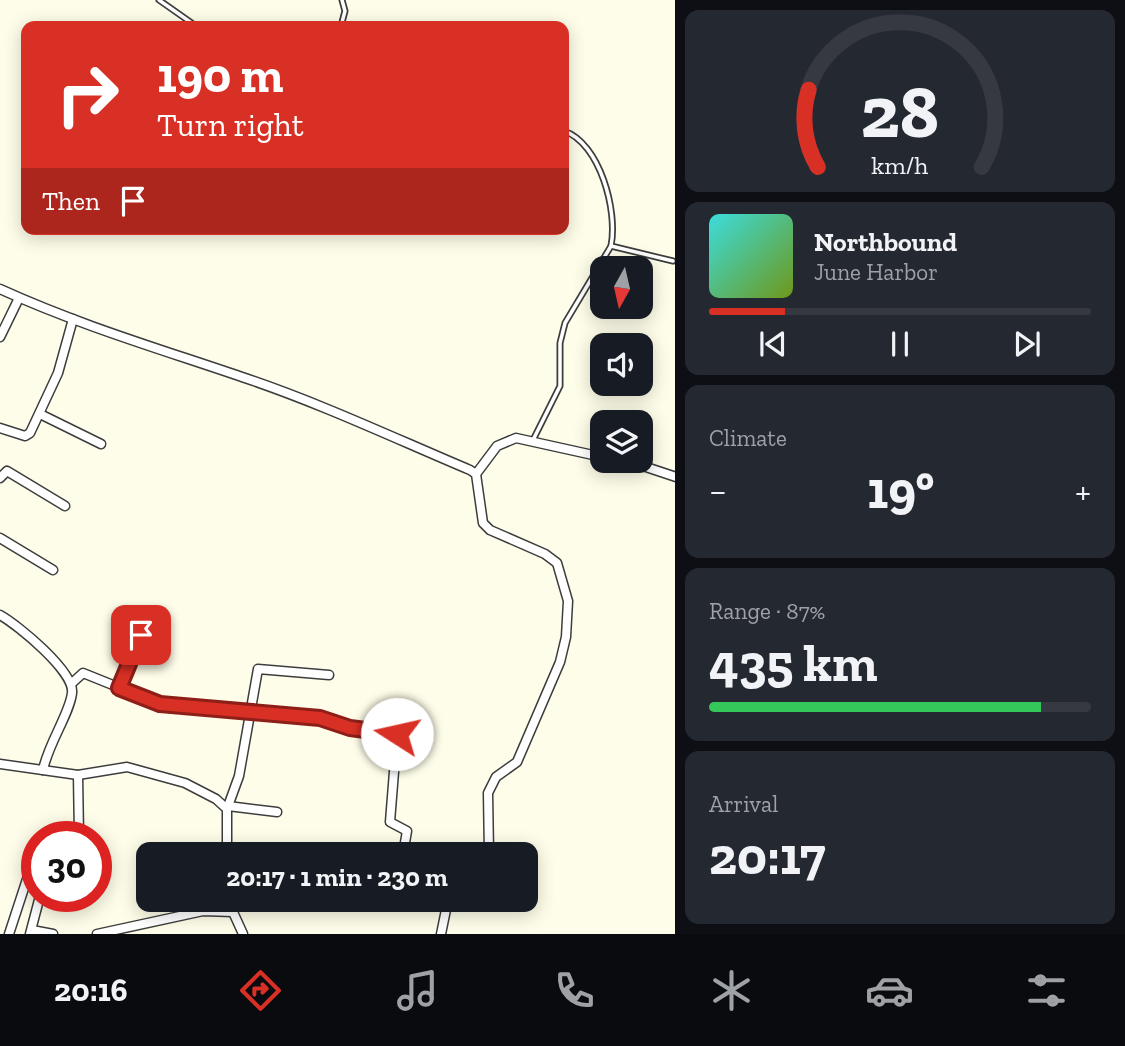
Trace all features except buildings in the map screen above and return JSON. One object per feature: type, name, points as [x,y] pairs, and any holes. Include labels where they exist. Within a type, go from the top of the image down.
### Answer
[{"type":"street","points":[[0,289],[125,340],[242,377],[323,407],[476,474]]},
{"type":"street","points":[[0,337],[19,298]]},
{"type":"street","points":[[0,428],[27,436],[58,373],[73,319]]},
{"type":"street","points":[[40,414],[102,444]]},
{"type":"street","points":[[489,842],[488,793],[491,783],[517,762],[559,662],[566,637],[568,601],[557,563],[545,554],[490,530],[483,523],[476,474],[505,441],[516,438],[590,454]]},
{"type":"street","points":[[653,468],[675,477]]},
{"type":"street","points":[[0,478],[7,471],[65,506]]},
{"type":"street","points":[[0,538],[53,570]]},
{"type":"street","points":[[0,615],[25,631],[71,684],[71,699],[48,747],[43,770]]},
{"type":"street","points":[[119,688],[141,635]]},
{"type":"street","points":[[227,842],[227,808],[237,786],[258,669],[329,675]]},
{"type":"street","points":[[71,684],[83,673],[160,704],[320,718],[350,728],[397,734],[390,822],[407,831],[405,842]]},
{"type":"street","points":[[0,764],[78,775],[113,767],[140,770],[186,783],[227,808],[276,812]]},
{"type":"street","points":[[78,775],[79,821]]},
{"type":"street","points":[[9,934],[21,899]]},
{"type":"street","points":[[36,912],[31,932],[53,934]]},
{"type":"street","points":[[97,934],[197,912]]},
{"type":"street","points":[[233,912],[243,934]]},
{"type":"street","points":[[441,934],[446,912]]},
{"type":"lane","points":[[159,0],[189,21]]},
{"type":"lane","points":[[342,0],[345,11],[342,21]]},
{"type":"lane","points":[[533,440],[560,386],[560,343],[565,323],[611,246],[613,221],[597,162],[584,142],[569,134]]},
{"type":"lane","points":[[611,246],[673,261]]},
{"type":"route","points":[[141,635],[119,688],[155,703],[320,718],[350,728],[397,734]]}]
